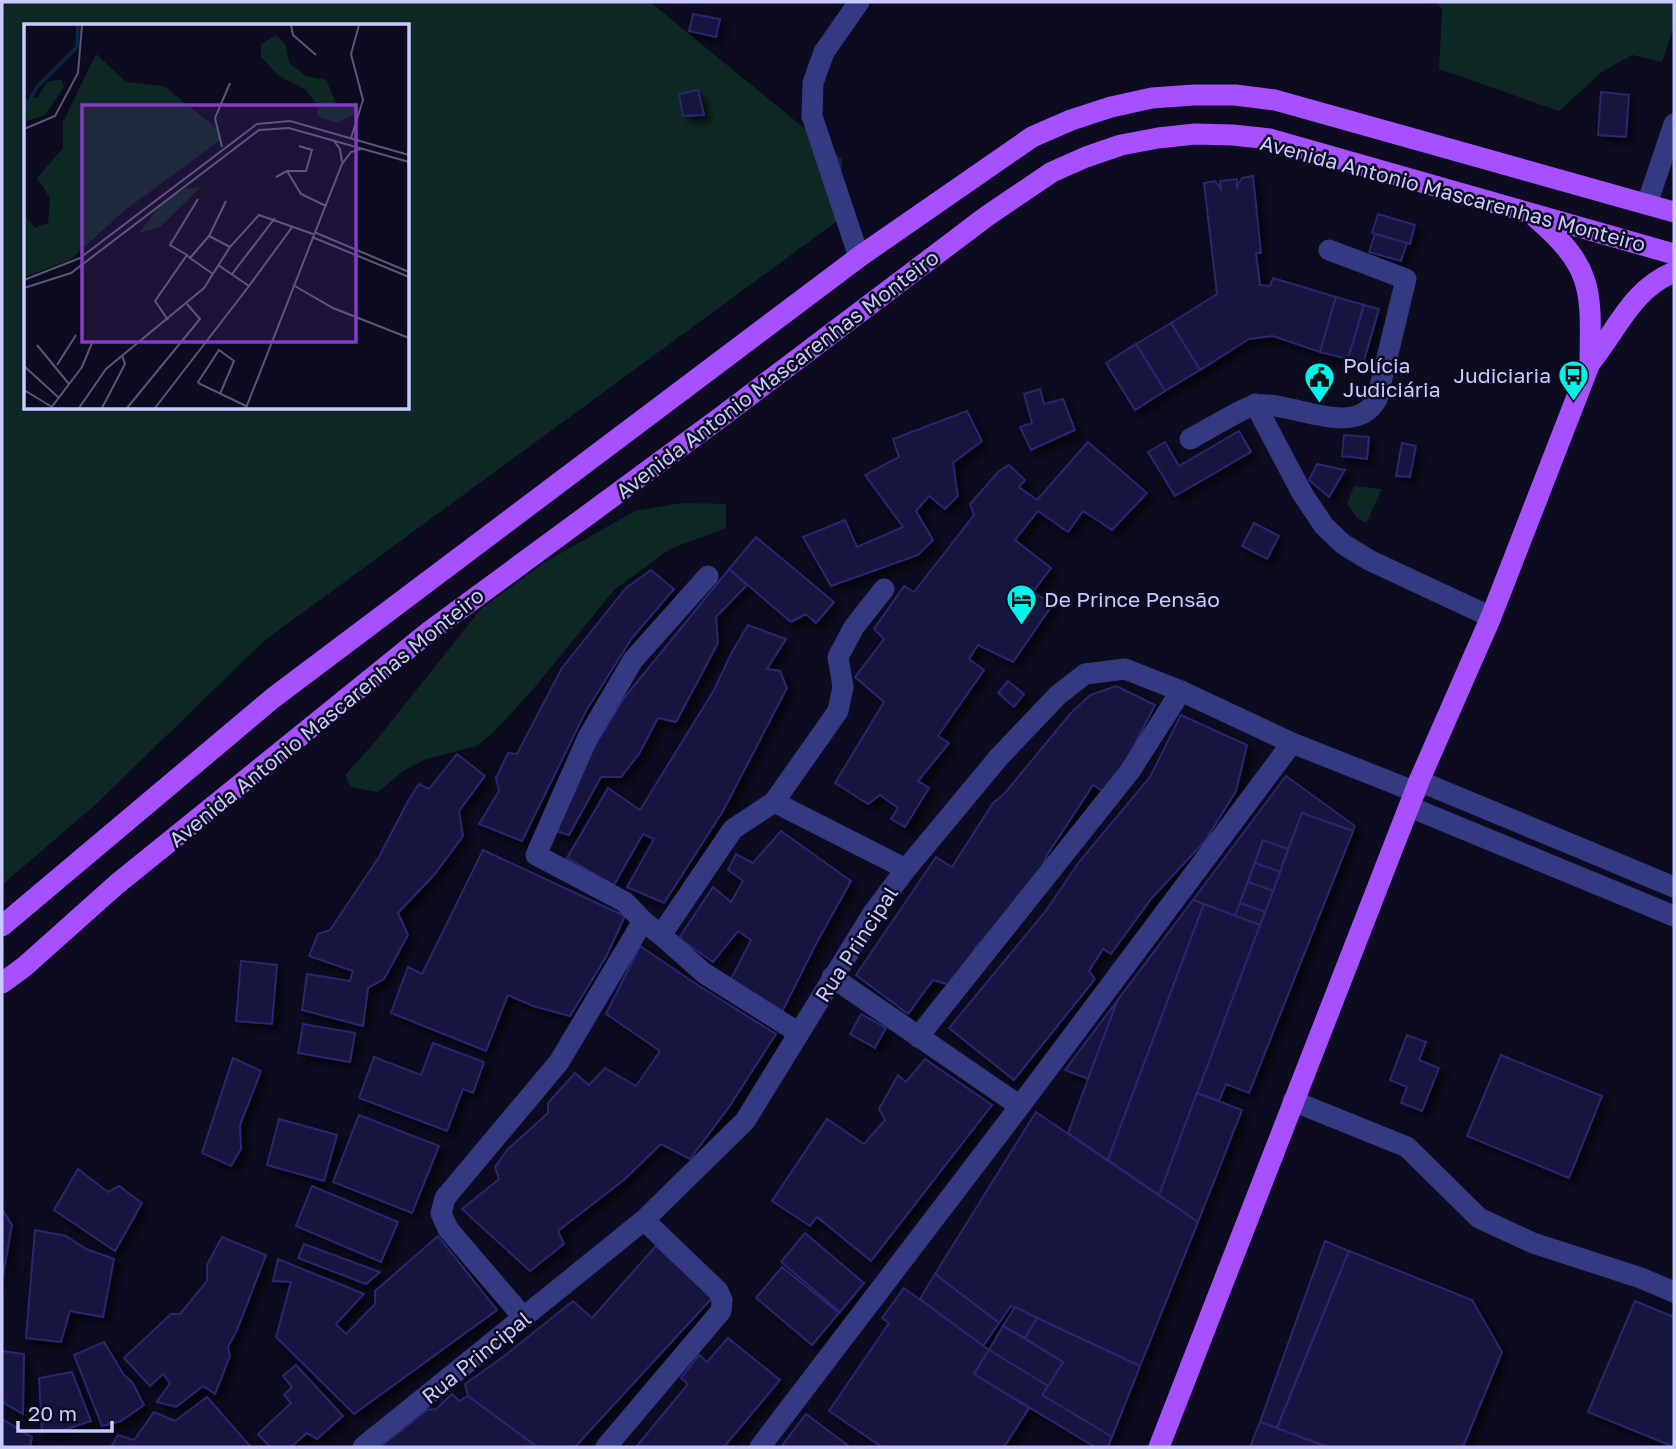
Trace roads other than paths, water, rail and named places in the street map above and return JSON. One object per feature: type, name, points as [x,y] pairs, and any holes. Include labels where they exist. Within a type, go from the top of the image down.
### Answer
[{"type":"main road","name":"Avenida Antonio Mascarenhas Monteiro","points":[[2,926],[273,698],[859,257],[1032,137],[1071,120],[1152,98],[1194,94],[1275,100],[1674,212]]},
{"type":"main road","name":"Avenida Antonio Mascarenhas Monteiro","points":[[2,983],[24,967],[117,884],[430,631],[721,417],[987,216],[1052,172],[1086,157],[1121,145],[1195,134],[1270,139],[1674,254]]},
{"type":"main road","points":[[1528,211],[1559,238],[1582,270],[1590,294],[1590,363]]},
{"type":"main road","points":[[1159,1447],[1415,793],[1491,617],[1590,363],[1608,341],[1633,301],[1648,286],[1674,272]]},
{"type":"street","points":[[859,2],[824,52],[813,83],[812,116],[859,257]]},
{"type":"street","points":[[1647,204],[1674,124]]},
{"type":"street","points":[[1190,439],[1255,404],[1352,418],[1366,413],[1377,399],[1406,279],[1329,250]]},
{"type":"street","points":[[1255,404],[1301,494],[1324,526],[1343,544],[1369,560],[1491,617]]},
{"type":"street","points":[[708,576],[633,660],[588,737],[536,855],[625,902],[704,973],[799,1033]]},
{"type":"street","points":[[661,935],[733,829],[774,802],[838,711],[843,687],[838,657],[854,628],[884,589]]},
{"type":"street","name":"Rua Principal","points":[[363,1447],[644,1220],[745,1121],[832,977],[905,869],[999,757],[1058,695],[1085,674],[1125,669],[1181,691],[1292,743],[1415,793]]},
{"type":"street","points":[[918,1037],[1130,771],[1181,691]]},
{"type":"street","points":[[760,1447],[1292,743]]},
{"type":"street","points":[[1415,793],[1674,887]]},
{"type":"street","points":[[1415,793],[1674,916]]},
{"type":"street","points":[[774,802],[905,869]]},
{"type":"street","points":[[524,1318],[448,1229],[441,1213],[445,1198],[559,1062],[643,920]]},
{"type":"street","points":[[832,977],[1020,1106]]},
{"type":"street","points":[[1293,1101],[1407,1147],[1479,1218],[1533,1243],[1641,1278],[1674,1292]]},
{"type":"street","points":[[606,1447],[721,1311],[722,1300],[718,1291],[644,1220]]},
{"type":"place","name":"Judiciaria","points":[[1574,402]]},
{"type":"place","name":"Polícia Judiciária","points":[[1320,404]]},
{"type":"place","name":"De Prince Pensão","points":[[1021,626]]}]
